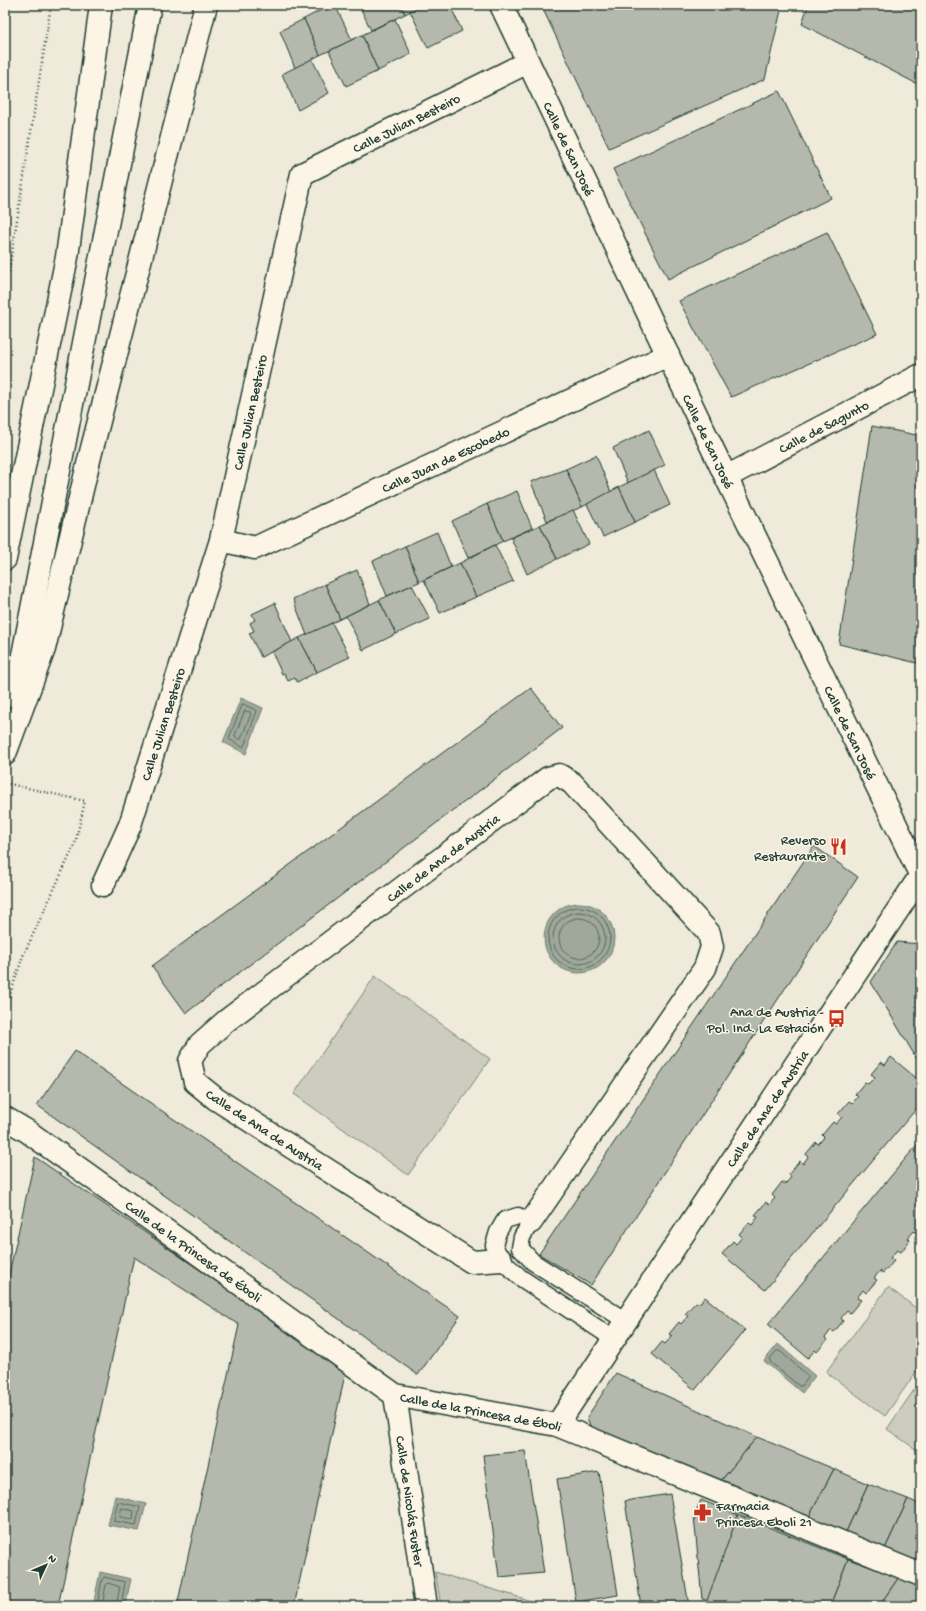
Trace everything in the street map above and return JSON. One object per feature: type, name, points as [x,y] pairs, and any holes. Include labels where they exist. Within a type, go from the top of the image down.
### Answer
[{"type":"main road","points":[[5,559],[67,257],[101,5]]},
{"type":"main road","points":[[5,746],[150,5]]},
{"type":"main road","points":[[5,754],[44,649],[92,448],[206,5]]},
{"type":"main road","name":"Calle de San José","points":[[501,5],[726,477],[921,876]]},
{"type":"main road","name":"Calle Julian Besteiro","points":[[103,885],[130,825],[221,540],[302,174],[528,62]]},
{"type":"main road","name":"Calle Juan de Escobedo","points":[[221,540],[255,548],[668,355]]},
{"type":"main road","name":"Calle de Sagunto","points":[[726,477],[921,374]]},
{"type":"main road","name":"Calle de Ana de Austria","points":[[501,1260],[472,1262],[216,1099],[195,1082],[190,1061],[200,1044],[226,1021],[548,778],[559,775],[572,783],[709,933],[712,947],[705,968],[531,1222]]},
{"type":"main road","name":"Calle de Ana de Austria","points":[[557,1425],[921,876]]},
{"type":"main road","name":"Calle de la Princesa de Éboli","points":[[5,1118],[27,1131],[395,1396],[557,1425],[921,1575]]},
{"type":"main road","name":"Calle de Nicolás Fuster","points":[[395,1396],[426,1606]]},
{"type":"lane","points":[[531,1222],[518,1216],[505,1220],[498,1232],[494,1245],[501,1260],[521,1278],[614,1339]]},
{"type":"lane","name":"Calle de Ana de Austria","points":[[531,1222],[522,1237],[520,1248],[533,1262],[626,1321]]},
{"type":"path","points":[[5,296],[51,5]]},
{"type":"path","points":[[5,783],[85,801],[75,844],[23,956],[5,1009]]},
{"type":"shaded area","points":[[375,976],[490,1059],[408,1175],[294,1094]]},
{"type":"shaded area","points":[[888,1287],[921,1312],[921,1365],[885,1416],[826,1372]]},
{"type":"shaded area","points":[[921,1380],[921,1453],[887,1429]]},
{"type":"shaded area","points":[[435,1572],[548,1606],[441,1606]]},
{"type":"water","points":[[241,698],[263,708],[246,754],[223,742]]},
{"type":"water","points":[[579,903],[592,906],[604,913],[611,925],[614,938],[611,951],[604,963],[592,970],[579,973],[566,970],[554,963],[547,951],[544,938],[547,925],[554,913],[566,906]]},
{"type":"water","points":[[778,1344],[815,1376],[802,1393],[764,1361]]},
{"type":"water","points":[[115,1496],[146,1504],[139,1531],[108,1525]]},
{"type":"water","points":[[100,1572],[131,1579],[125,1606],[93,1606]]},
{"type":"building","points":[[331,5],[335,5],[352,40],[320,55],[304,19]]},
{"type":"building","points":[[359,5],[401,5],[405,14],[371,30]]},
{"type":"building","points":[[401,5],[423,5],[405,14]]},
{"type":"building","points":[[423,5],[450,5],[462,31],[428,48],[410,11]]},
{"type":"building","points":[[541,5],[782,6],[765,79],[609,148]]},
{"type":"building","points":[[808,5],[921,5],[921,86],[802,24]]},
{"type":"building","points":[[304,19],[320,55],[295,68],[280,31]]},
{"type":"building","points":[[395,19],[411,54],[378,71],[362,35]]},
{"type":"building","points":[[362,35],[378,71],[346,86],[329,51]]},
{"type":"building","points":[[312,59],[329,93],[298,110],[282,74]]},
{"type":"building","points":[[779,91],[831,198],[668,279],[613,169]]},
{"type":"building","points":[[827,232],[877,334],[731,397],[679,301]]},
{"type":"building","points":[[872,426],[921,436],[921,664],[839,644]]},
{"type":"building","points":[[649,430],[665,465],[628,483],[613,448]]},
{"type":"building","points":[[596,455],[611,492],[582,507],[566,469]]},
{"type":"building","points":[[566,469],[582,507],[547,521],[531,482]]},
{"type":"building","points":[[654,470],[670,505],[635,522],[619,487]]},
{"type":"building","points":[[619,487],[635,522],[603,537],[587,504]]},
{"type":"building","points":[[517,491],[532,528],[503,541],[487,504]]},
{"type":"building","points":[[487,504],[503,541],[468,558],[452,521]]},
{"type":"building","points":[[573,510],[589,544],[557,559],[540,525]]},
{"type":"building","points":[[540,525],[557,559],[527,574],[511,538]]},
{"type":"building","points":[[437,532],[451,567],[419,582],[405,546]]},
{"type":"building","points":[[495,545],[513,581],[476,597],[460,563]]},
{"type":"building","points":[[405,546],[419,582],[387,596],[373,561]]},
{"type":"building","points":[[460,563],[476,597],[440,613],[424,580]]},
{"type":"building","points":[[357,570],[370,604],[340,619],[325,584]]},
{"type":"building","points":[[325,584],[340,619],[307,635],[293,599]]},
{"type":"building","points":[[412,585],[430,619],[396,634],[379,600]]},
{"type":"building","points":[[379,600],[396,634],[363,650],[346,616]]},
{"type":"building","points":[[275,603],[292,642],[261,657],[249,633],[254,631],[250,623],[255,620],[252,614]]},
{"type":"building","points":[[332,623],[350,657],[317,672],[299,638]]},
{"type":"building","points":[[299,638],[317,672],[297,682],[295,678],[288,681],[284,673],[282,674],[272,652]]},
{"type":"building","points":[[531,688],[562,728],[186,1013],[152,966]]},
{"type":"building","points":[[814,846],[858,877],[591,1285],[539,1254]]},
{"type":"building","points":[[897,942],[921,944],[921,1066],[871,982]]},
{"type":"building","points":[[75,1051],[460,1316],[418,1375],[37,1105]]},
{"type":"building","points":[[891,1057],[921,1082],[921,1103],[765,1290],[722,1254],[733,1241],[736,1244],[738,1242],[742,1237],[739,1234],[749,1223],[752,1225],[758,1217],[755,1215],[766,1202],[769,1205],[775,1198],[772,1195],[782,1182],[785,1184],[788,1181],[791,1177],[789,1174],[798,1163],[800,1161],[803,1164],[808,1157],[806,1154],[816,1142],[818,1144],[821,1141],[824,1137],[822,1135],[833,1122],[836,1124],[842,1117],[838,1114],[849,1101],[852,1103],[858,1097],[855,1094],[865,1082],[868,1084],[875,1077],[871,1074],[881,1062],[885,1065]]},
{"type":"building","points":[[921,1140],[921,1228],[916,1233],[914,1231],[908,1238],[910,1240],[901,1252],[897,1250],[890,1258],[894,1261],[883,1273],[880,1271],[874,1278],[877,1280],[866,1293],[863,1290],[857,1298],[861,1300],[850,1313],[847,1311],[841,1318],[843,1321],[834,1332],[831,1330],[825,1338],[827,1340],[817,1352],[815,1350],[808,1358],[768,1324]]},
{"type":"building","points":[[35,1157],[346,1370],[294,1606],[177,1606],[239,1325],[134,1257],[58,1606],[5,1606],[5,1292]]},
{"type":"building","points":[[705,1297],[745,1330],[695,1390],[652,1354],[662,1342],[665,1344],[672,1336],[669,1334],[679,1322],[681,1324],[688,1316],[685,1314],[696,1302],[699,1304]]},
{"type":"building","points":[[616,1373],[757,1437],[720,1482],[592,1432],[587,1417]]},
{"type":"building","points":[[757,1437],[834,1469],[809,1517],[720,1482]]},
{"type":"building","points":[[525,1451],[544,1573],[499,1577],[483,1455]]},
{"type":"building","points":[[834,1469],[868,1484],[846,1532],[809,1517]]},
{"type":"building","points":[[599,1472],[618,1595],[576,1602],[557,1479]]},
{"type":"building","points":[[868,1484],[908,1499],[885,1549],[846,1532]]},
{"type":"building","points":[[670,1494],[689,1606],[641,1606],[625,1501]]},
{"type":"building","points":[[908,1499],[921,1505],[921,1564],[885,1549]]},
{"type":"building","points":[[701,1500],[738,1515],[709,1601],[702,1599],[694,1516]]},
{"type":"building","points":[[738,1515],[848,1559],[830,1606],[705,1606]]},
{"type":"building","points":[[848,1559],[899,1577],[879,1606],[830,1606]]},
{"type":"building","points":[[899,1577],[921,1585],[921,1606],[879,1606]]},
{"type":"place","name":"Reverso Restaurante","points":[[839,847]]},
{"type":"place","name":"Ana de Austria - Pol. Ind. La Estación","points":[[837,1019]]},
{"type":"place","name":"Farmacia Princesa Eboli 21","points":[[703,1513]]}]
